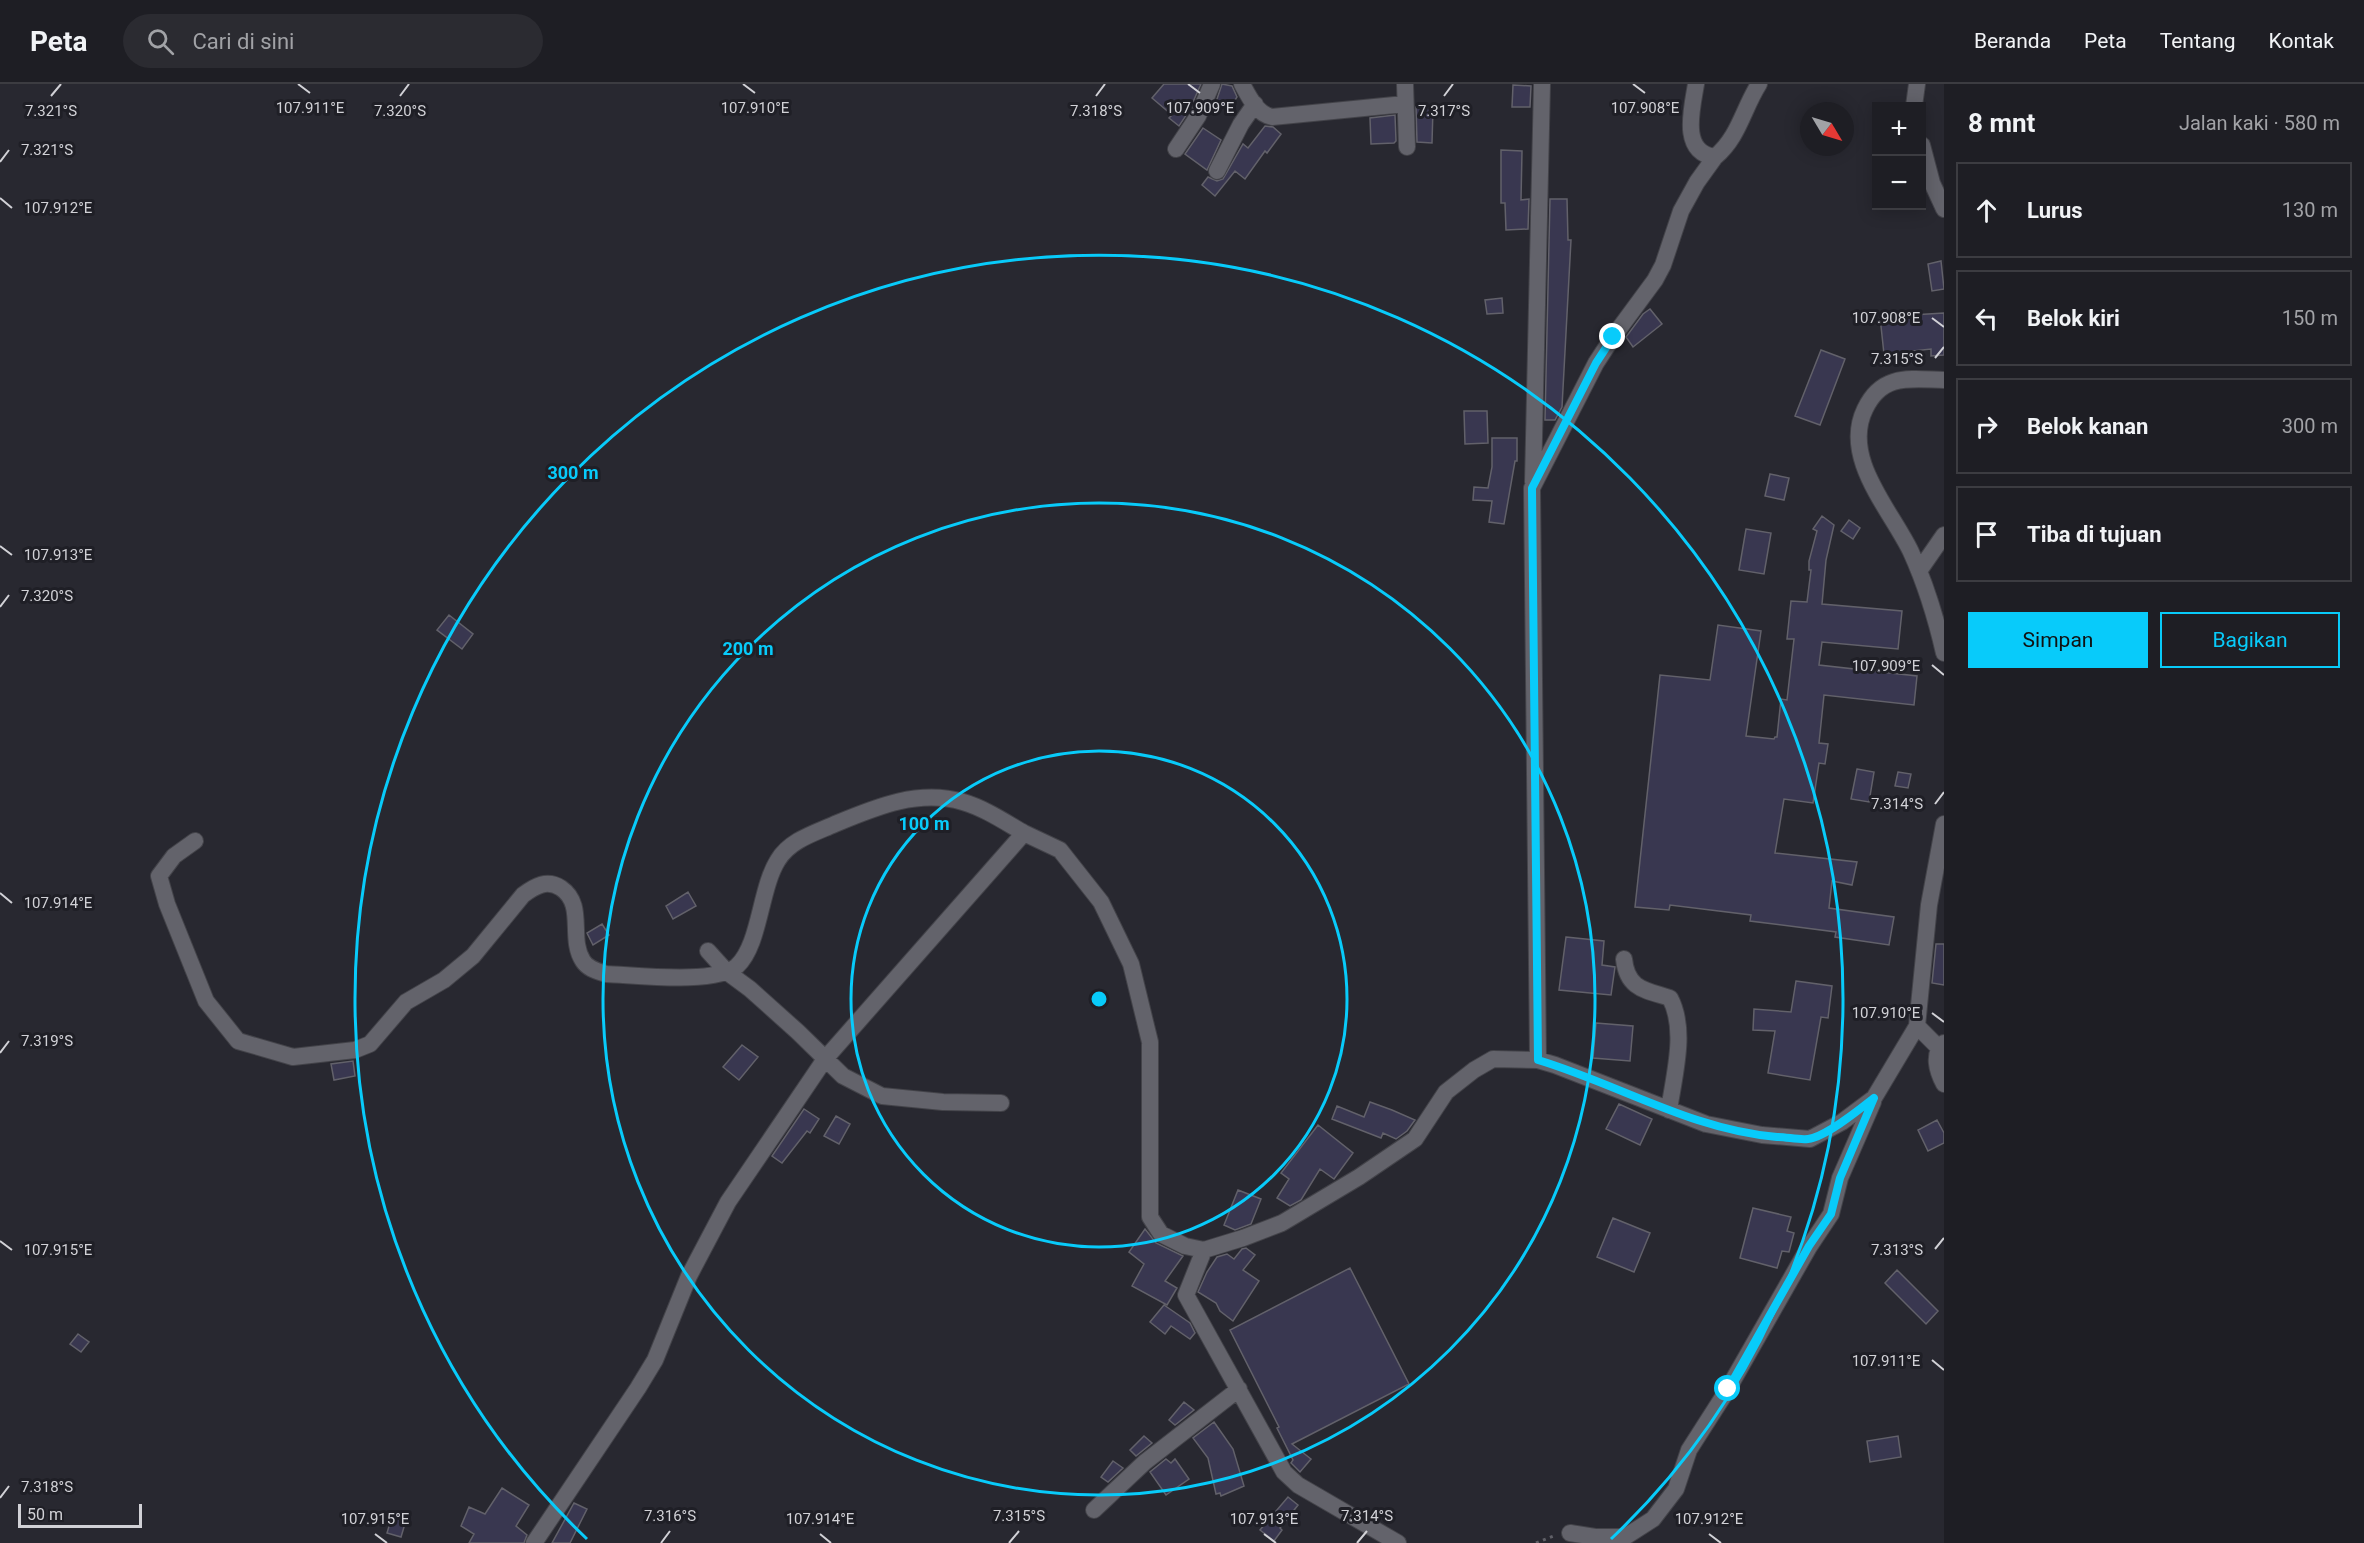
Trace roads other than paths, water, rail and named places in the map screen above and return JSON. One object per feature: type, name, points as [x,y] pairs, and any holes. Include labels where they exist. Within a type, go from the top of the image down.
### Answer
[{"type":"street","points":[[1176,148],[1198,116],[1212,84]]},
{"type":"street","points":[[1242,84],[1265,116],[1282,117],[1405,104]]},
{"type":"street","points":[[1405,84],[1407,147]]},
{"type":"street","points":[[1538,1060],[1532,488],[1542,84]]},
{"type":"street","points":[[1696,84],[1690,118],[1692,136],[1698,151],[1705,156],[1715,157]]},
{"type":"street","points":[[1532,488],[1596,363],[1663,266],[1681,211],[1697,182],[1715,157],[1726,148],[1737,131],[1759,84]]},
{"type":"street","points":[[1915,102],[1917,84]]},
{"type":"street","points":[[1217,171],[1241,124],[1255,104]]},
{"type":"street","points":[[1926,154],[1938,180],[1944,209]]},
{"type":"street","points":[[1944,380],[1903,379],[1889,382],[1876,392],[1868,404],[1860,418],[1857,436],[1860,455],[1869,477],[1910,550],[1919,571],[1936,617],[1944,653]]},
{"type":"street","points":[[1919,571],[1944,535]]},
{"type":"street","points":[[195,841],[174,856],[159,876],[167,904],[206,1001],[238,1041],[293,1057],[355,1050],[370,1044],[406,1002],[444,980],[473,956],[523,895],[533,887],[545,884],[555,884],[567,892],[573,901],[579,953],[584,963],[593,970],[606,974],[694,977],[727,972],[744,958],[750,945],[767,884],[779,858],[787,849],[804,837],[874,808],[899,801],[943,798],[964,802],[1060,850],[1101,902],[1131,964],[1150,1042],[1150,1217],[1161,1234],[1185,1246],[1204,1250],[1282,1223],[1359,1177],[1415,1139],[1446,1092],[1474,1070],[1493,1059],[1538,1060],[1638,1096],[1706,1124],[1762,1136],[1810,1139],[1842,1122],[1874,1098]]},
{"type":"street","points":[[1570,1533],[1595,1537],[1625,1537],[1653,1519],[1676,1489],[1689,1450],[1728,1389],[1809,1246],[1831,1214],[1840,1178],[1874,1098],[1917,1026],[1929,905],[1944,824]]},
{"type":"street","points":[[534,1543],[655,1360],[689,1276],[728,1202],[825,1059],[1024,833]]},
{"type":"street","points":[[708,951],[727,972],[758,996],[843,1076],[882,1096],[943,1102],[1001,1103]]},
{"type":"street","points":[[1624,959],[1625,968],[1636,986],[1670,998],[1675,1009],[1678,1035],[1669,1110]]},
{"type":"street","points":[[1917,1026],[1941,1045],[1937,1062],[1938,1074],[1944,1084]]},
{"type":"street","points":[[1204,1250],[1186,1295],[1239,1389],[1268,1447],[1288,1477],[1398,1543]]},
{"type":"street","points":[[1095,1510],[1145,1462],[1239,1389]]}]
